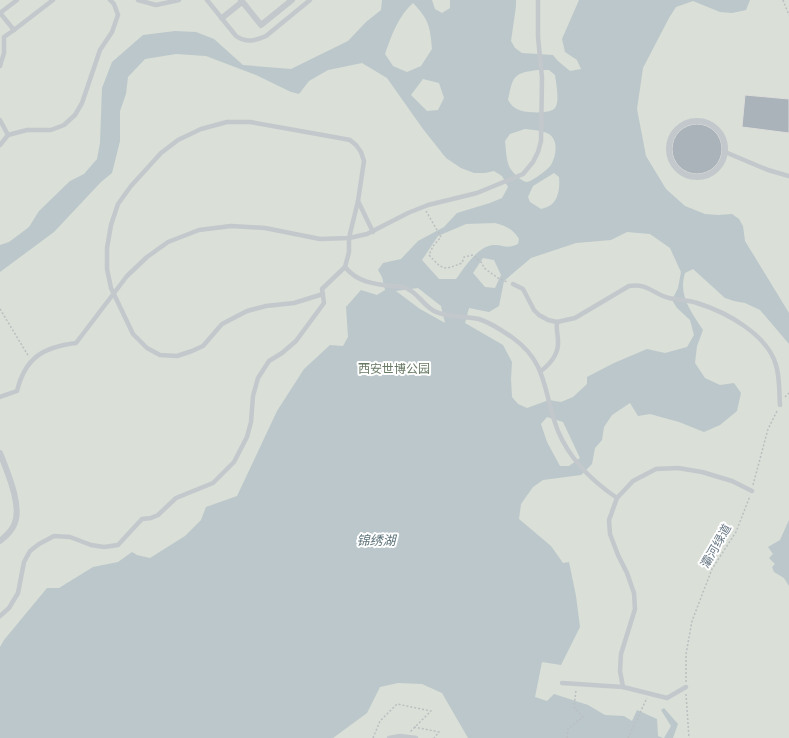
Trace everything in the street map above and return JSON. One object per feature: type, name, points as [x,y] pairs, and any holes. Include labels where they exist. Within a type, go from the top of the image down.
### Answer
[{"type":"street","points":[[222,18],[241,1],[261,25],[292,0]]},
{"type":"street","points":[[696,121],[705,122],[714,126],[721,133],[725,152],[723,161],[718,168],[707,175],[694,177],[685,174],[672,162],[669,154],[669,144],[672,135],[678,128],[686,123],[696,121]]},
{"type":"street","points":[[0,453],[9,474],[17,516],[15,525],[9,534],[0,541]]},
{"type":"lane","points":[[14,30],[0,13],[17,0]]},
{"type":"lane","points":[[0,66],[4,53],[2,37],[14,30],[53,0]]},
{"type":"lane","points":[[0,144],[8,135],[27,130],[51,130],[64,125],[75,115],[82,103],[100,50],[112,32],[118,15],[114,4],[110,0]]},
{"type":"lane","points":[[138,0],[156,5],[179,0]]},
{"type":"lane","points":[[207,0],[236,36],[241,40],[249,41],[258,40],[266,36],[310,0]]},
{"type":"lane","points":[[0,397],[17,391],[23,372],[31,361],[41,353],[52,347],[76,342],[127,276],[147,257],[168,242],[199,230],[230,226],[265,228],[320,240],[348,238],[373,232],[408,213],[425,206],[477,193],[523,174],[533,162],[541,141],[542,78],[538,46],[538,0]]},
{"type":"lane","points":[[0,120],[8,135]]},
{"type":"lane","points":[[0,616],[9,608],[18,594],[24,562],[30,551],[39,544],[54,536],[70,537],[91,545],[104,547],[118,545],[142,519],[151,518],[158,515],[176,498],[213,483],[221,476],[234,462],[246,437],[251,422],[253,396],[258,378],[269,361],[282,353],[296,341],[308,326],[324,303],[323,294],[322,289],[345,267],[349,252],[348,238],[358,201],[364,161],[362,152],[350,140],[250,122],[227,122],[201,129],[178,140],[161,153],[131,186],[118,204],[111,225],[107,248],[107,269],[114,294],[133,334],[147,348],[160,355],[177,356],[203,346],[222,324],[247,311],[266,306],[294,303],[323,294]]},
{"type":"lane","points":[[725,152],[768,170],[789,176]]},
{"type":"lane","points":[[358,201],[373,232]]},
{"type":"lane","points":[[345,267],[355,277],[365,281],[375,284],[406,288],[418,296],[427,307],[435,312],[480,320],[496,327],[524,347],[534,357],[541,371],[550,410],[558,432],[568,451],[589,477],[617,498]]},
{"type":"lane","points":[[512,284],[523,289],[534,310],[539,316],[557,322],[575,318],[629,286],[636,285],[643,285],[668,298],[696,303],[712,309],[748,328],[759,337],[770,350],[776,365],[779,379],[780,405]]},
{"type":"lane","points":[[541,371],[549,365],[557,351],[557,322]]},
{"type":"lane","points":[[623,687],[620,670],[621,654],[635,609],[634,593],[610,534],[610,520],[617,498],[633,482],[656,470],[678,468],[702,472],[732,481],[752,491]]},
{"type":"lane","points":[[562,683],[623,687],[667,698],[686,687]]},
{"type":"lane","points":[[389,738],[400,736],[416,738]]},
{"type":"path","points":[[782,0],[789,15]]},
{"type":"path","points":[[425,206],[427,214],[441,237],[433,246],[429,255],[438,266],[447,269],[462,263],[464,257],[473,255],[482,263],[484,268],[498,278],[512,284]]},
{"type":"path","points":[[0,309],[31,361]]},
{"type":"path","name":"灞河绿道","points":[[689,738],[686,654],[692,621],[712,569],[736,532],[752,491],[768,429],[780,405],[789,393]]},
{"type":"path","points":[[567,738],[568,729],[582,717],[574,707],[576,684]]},
{"type":"path","points":[[628,738],[649,694]]},
{"type":"path","points":[[373,738],[380,721],[397,704],[431,711],[406,736]]},
{"type":"path","points":[[414,727],[439,732],[434,738]]},
{"type":"green space","name":"西安世博公园","points":[[0,0],[789,0],[789,738],[0,738]]},
{"type":"water","name":"锦绣湖","points":[[382,0],[432,0],[435,9],[442,13],[450,8],[450,0],[516,0],[511,41],[515,48],[522,53],[553,55],[570,71],[581,69],[577,60],[565,52],[562,39],[579,0],[750,0],[746,10],[732,13],[720,12],[693,1],[676,7],[643,68],[637,109],[646,156],[666,189],[685,206],[705,214],[732,214],[739,219],[743,226],[745,241],[789,313],[789,344],[760,310],[745,303],[725,298],[693,269],[685,273],[683,281],[684,296],[690,310],[703,330],[697,346],[695,363],[705,378],[720,385],[734,383],[741,393],[737,411],[720,425],[704,432],[679,422],[650,414],[638,416],[630,403],[612,415],[604,427],[602,440],[595,448],[592,464],[581,475],[543,480],[533,487],[521,504],[519,519],[551,546],[563,563],[569,562],[576,596],[580,627],[561,665],[542,662],[535,697],[547,701],[554,694],[588,705],[605,715],[624,716],[632,721],[637,710],[657,719],[658,736],[663,738],[468,738],[442,693],[422,684],[398,683],[380,687],[367,713],[333,738],[0,738],[0,647],[4,640],[47,588],[59,588],[93,567],[118,562],[132,552],[137,555],[150,558],[185,536],[201,520],[206,507],[237,496],[277,411],[304,369],[330,345],[343,346],[348,337],[346,307],[361,290],[377,295],[385,290],[382,277],[378,270],[383,263],[401,259],[418,241],[444,227],[457,213],[502,198],[508,187],[502,176],[494,171],[474,173],[461,168],[446,158],[423,129],[387,78],[362,63],[328,70],[309,81],[299,94],[291,92],[256,75],[206,56],[176,54],[145,59],[128,77],[126,94],[120,111],[120,141],[112,173],[101,182],[54,232],[0,272],[0,245],[9,242],[29,227],[39,211],[70,181],[84,174],[97,159],[100,143],[102,88],[112,62],[143,35],[175,31],[196,32],[214,39],[243,65],[291,69],[348,41],[366,22],[381,10]],"holes":[[[413,3],[426,19],[432,49],[421,66],[407,72],[393,66],[385,54],[393,33],[404,14]],[[538,70],[549,70],[555,75],[557,101],[553,110],[544,112],[522,111],[511,105],[508,100],[511,86],[516,77],[523,73]],[[423,79],[439,83],[444,98],[438,110],[427,111],[411,95]],[[525,129],[537,130],[549,134],[554,141],[556,149],[551,165],[530,181],[526,182],[517,176],[510,168],[505,141],[510,134]],[[554,173],[559,177],[557,196],[551,205],[541,209],[530,202],[528,197],[533,186]],[[495,223],[509,228],[519,239],[518,244],[514,246],[507,247],[493,245],[482,249],[467,263],[456,279],[439,279],[422,260],[438,236],[466,224]],[[627,232],[650,234],[670,248],[681,272],[678,288],[672,300],[677,308],[690,320],[694,335],[687,347],[665,353],[647,349],[614,363],[587,377],[587,384],[573,397],[561,402],[549,400],[527,408],[518,404],[512,397],[512,362],[503,345],[465,323],[469,308],[489,312],[499,306],[504,281],[531,258],[576,243],[611,240]],[[483,258],[494,260],[501,275],[495,288],[485,287],[473,273]],[[418,288],[441,306],[445,323],[420,309],[396,291]],[[547,417],[563,422],[580,458],[569,466],[560,466],[547,442],[541,424]]]},
{"type":"water","points":[[789,520],[789,586],[784,578],[774,572],[772,567],[775,564],[769,558],[773,554],[768,547],[780,540]]},
{"type":"water","points":[[664,708],[678,724],[673,738],[664,738],[671,726],[661,710]]},
{"type":"building","points":[[745,95],[789,99],[789,133],[742,127]]},
{"type":"building","points":[[692,124],[702,124],[715,131],[722,144],[722,154],[715,167],[702,174],[692,174],[683,170],[676,163],[672,154],[672,144],[676,135],[683,128]]}]
